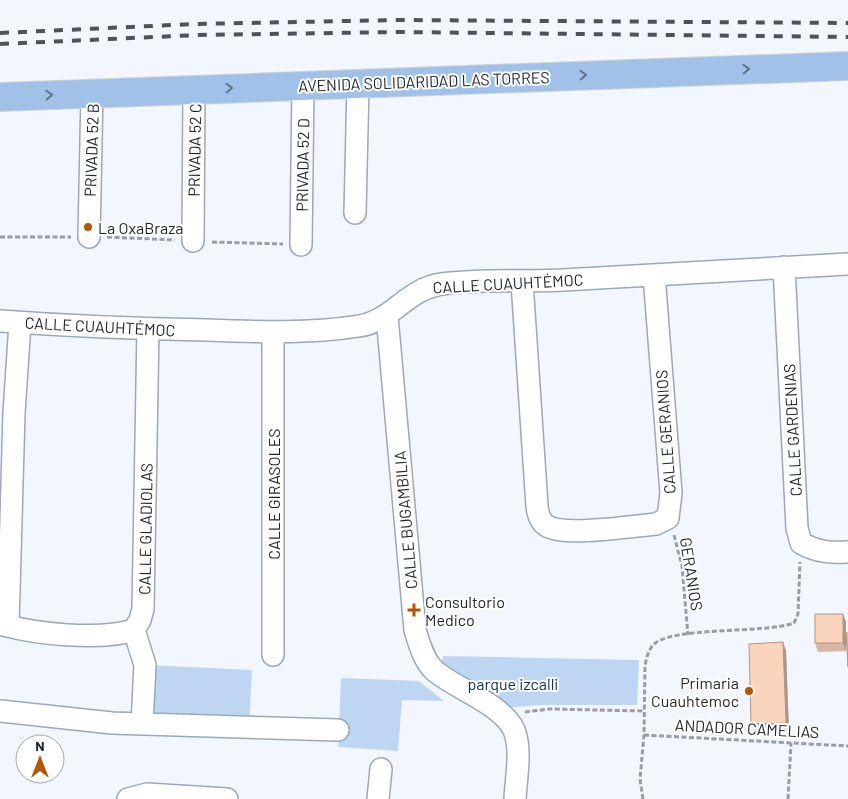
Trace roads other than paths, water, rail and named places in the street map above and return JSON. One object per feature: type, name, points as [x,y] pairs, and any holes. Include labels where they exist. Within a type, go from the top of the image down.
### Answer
[{"type":"main road","name":"AVENIDA SOLIDARIDAD LAS TORRES","points":[[5,100],[92,93],[848,66]]},
{"type":"street","points":[[356,213],[358,84]]},
{"type":"street","name":"PRIVADA 52 D","points":[[301,245],[303,86]]},
{"type":"street","name":"PRIVADA 52 C","points":[[193,241],[194,90]]},
{"type":"street","name":"PRIVADA 52 B","points":[[89,237],[92,93]]},
{"type":"street","name":"CALLE CUAUHTÉMOC","points":[[10,322],[148,329],[273,332],[361,326],[387,316],[400,303],[428,287],[443,284],[522,282],[848,264]]},
{"type":"street","name":"CALLE GARDENIAS","points":[[784,267],[796,508],[801,542],[812,549],[827,553],[848,552]]},
{"type":"street","name":"CALLE GERANIOS","points":[[522,282],[539,518],[546,526],[567,532],[656,524],[668,518],[670,493],[654,275]]},
{"type":"street","name":"CALLE BUGAMBILIA","points":[[387,316],[415,630],[433,670],[502,715],[514,729],[517,740],[515,799]]},
{"type":"street","points":[[10,322],[14,413],[4,625],[65,634],[110,635],[134,630],[145,665],[142,724]]},
{"type":"street","name":"CALLE GLADIOLAS","points":[[134,630],[140,620],[143,609],[148,329]]},
{"type":"street","name":"CALLE GIRASOLES","points":[[273,332],[273,655]]},
{"type":"street","points":[[0,452],[14,413]]},
{"type":"street","points":[[0,711],[142,724],[338,730]]},
{"type":"street","points":[[378,799],[381,770]]},
{"type":"street","points":[[128,799],[147,794],[227,799]]},
{"type":"railway","points":[[0,33],[195,24],[399,20],[848,23]]},
{"type":"railway","points":[[0,44],[198,35],[400,32],[848,37]]},
{"type":"place","name":"La OxaBraza","points":[[88,227]]},
{"type":"place","name":"Consultorio Medico","points":[[414,610]]},
{"type":"place","name":"Primaria Cuauhtemoc","points":[[749,691]]},
{"type":"park label","name":"parque izcalli","points":[[513,683]]}]
